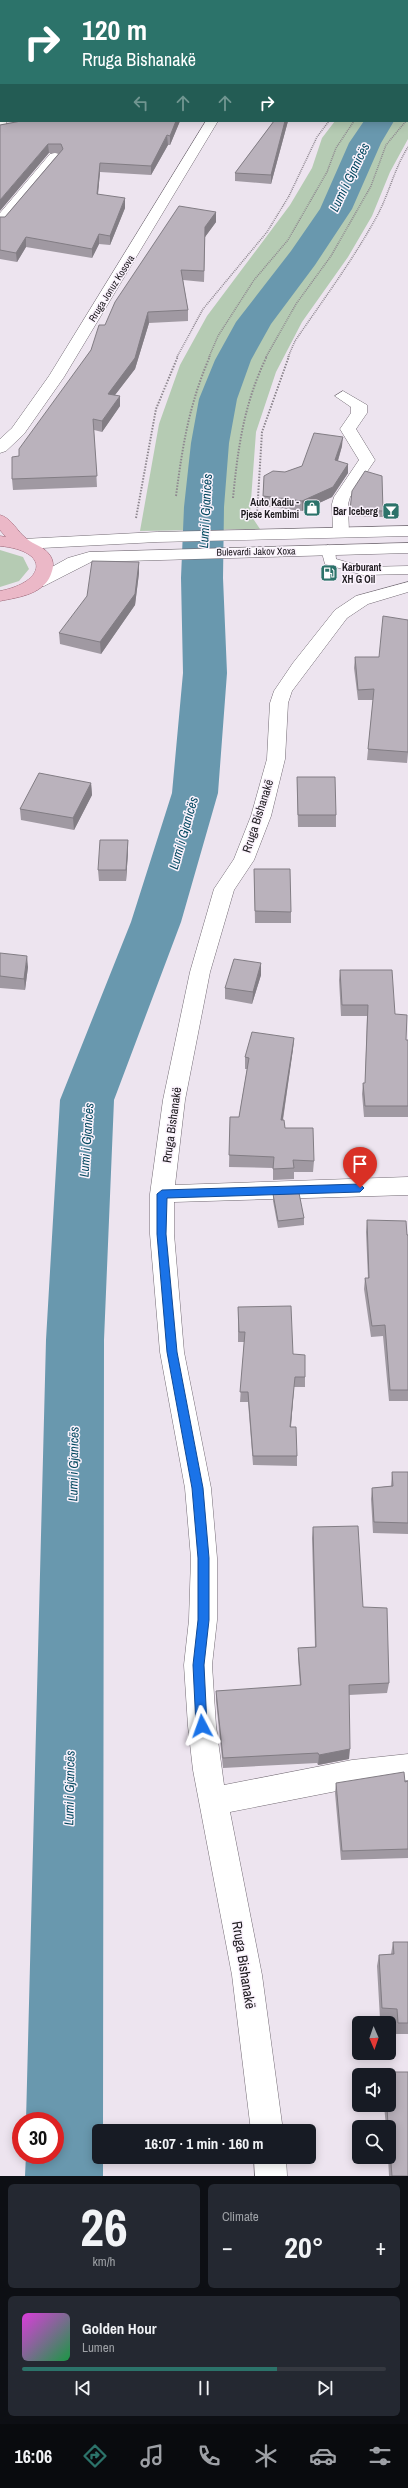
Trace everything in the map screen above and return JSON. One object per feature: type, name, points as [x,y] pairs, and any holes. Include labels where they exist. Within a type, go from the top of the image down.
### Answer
[{"type":"main road","points":[[0,520],[22,544]]},
{"type":"main road","points":[[0,541],[22,544],[40,553],[46,562],[45,573],[34,585],[0,606]]},
{"type":"main road","points":[[0,596],[34,585]]},
{"type":"street","name":"Rruga Jonuz Kosova","points":[[0,448],[18,431],[56,377],[211,122]]},
{"type":"street","points":[[0,222],[55,157]]},
{"type":"street","points":[[341,533],[340,504],[342,497],[367,460],[348,429],[359,413],[359,405],[343,396]]},
{"type":"street","name":"Bulevardi Jakov Xoxa","points":[[243,543],[274,535],[408,531]]},
{"type":"street","name":"Bulevardi Jakov Xoxa","points":[[22,544],[132,538],[157,545]]},
{"type":"street","name":"Bulevardi Jakov Xoxa","points":[[34,585],[74,562],[90,557],[157,545],[243,543],[328,549],[408,548]]},
{"type":"street","name":"Rruga Bishanakë","points":[[266,2124],[247,1975],[208,1770],[199,1691],[198,1665],[204,1590],[198,1496],[172,1352],[162,1234],[162,1194],[174,1100],[200,972],[224,889],[244,860],[261,816],[276,759],[279,703],[283,691],[299,667],[342,614],[362,600],[408,587]]},
{"type":"street","points":[[162,1194],[408,1186]]},
{"type":"street","points":[[215,1801],[352,1774],[408,1767]]},
{"type":"street","points":[[270,2164],[271,2176]]},
{"type":"lane","points":[[328,549],[330,561],[363,571],[408,570]]},
{"type":"path","points":[[132,538],[156,410],[176,359],[202,309],[271,226],[289,196],[317,137],[328,122]]},
{"type":"path","points":[[176,496],[184,433],[198,384],[218,336],[254,280],[288,240],[327,172],[336,148],[353,122]]},
{"type":"path","points":[[233,498],[239,438],[254,382],[273,342],[296,304],[331,256],[371,186],[386,145],[405,122]]},
{"type":"path","points":[[274,535],[256,513],[262,432],[280,375],[295,341],[361,246],[380,211],[399,161],[408,147]]},
{"type":"green space","points":[[334,122],[408,122],[408,139],[390,172],[372,216],[348,257],[302,322],[276,372],[256,432],[250,514],[260,529],[140,531],[159,424],[180,365],[207,316],[290,205],[312,168],[322,138]]},
{"type":"green space","points":[[0,550],[23,557],[29,569],[19,581],[0,587]]},
{"type":"building","points":[[16,122],[176,122],[170,136],[167,135],[151,166],[100,163],[97,194],[125,198],[110,236],[99,234],[92,249],[26,237],[16,253],[0,250],[0,217],[5,217],[63,149],[61,144],[48,144],[0,200],[0,125]]},
{"type":"building","points":[[273,122],[285,122],[271,175],[235,173]]},
{"type":"building","points":[[179,206],[216,212],[205,227],[204,271],[181,270],[188,310],[148,312],[135,358],[108,394],[120,396],[102,421],[93,419],[97,476],[12,479],[12,457],[19,456],[19,449],[91,350],[99,325],[105,325],[115,302]]},
{"type":"building","points":[[314,433],[343,437],[335,460],[348,464],[333,487],[302,501],[263,496],[264,476],[273,471],[285,472],[302,466]]},
{"type":"building","points":[[365,471],[382,476],[383,511],[350,510],[352,491]]},
{"type":"building","points":[[92,561],[139,562],[135,594],[100,642],[59,633],[87,596]]},
{"type":"building","points":[[383,616],[408,620],[408,752],[368,749],[374,689],[358,690],[355,657],[379,657]]},
{"type":"building","points":[[39,773],[91,783],[73,818],[20,809]]},
{"type":"building","points":[[297,777],[335,777],[336,815],[298,815]]},
{"type":"building","points":[[100,840],[128,840],[126,870],[98,870]]},
{"type":"building","points":[[254,869],[290,869],[291,912],[255,911]]},
{"type":"building","points":[[0,953],[27,956],[24,979],[0,976]]},
{"type":"building","points":[[234,959],[261,963],[253,992],[225,988]]},
{"type":"building","points":[[340,970],[392,970],[395,1014],[407,1015],[406,1040],[408,1040],[408,1106],[365,1106],[363,1083],[365,1083],[368,1005],[342,1005]]},
{"type":"building","points":[[252,1032],[294,1038],[281,1120],[284,1120],[285,1128],[313,1128],[314,1161],[293,1160],[294,1168],[273,1169],[274,1157],[229,1155],[230,1117],[239,1117],[249,1058],[245,1057]]},
{"type":"building","points":[[299,1193],[304,1218],[278,1221],[273,1194]]},
{"type":"building","points":[[367,1220],[406,1221],[408,1235],[408,1390],[390,1390],[385,1325],[372,1326],[365,1278],[369,1278]]},
{"type":"building","points":[[291,1306],[293,1354],[305,1355],[305,1377],[295,1377],[290,1427],[296,1427],[297,1456],[253,1456],[248,1392],[240,1392],[245,1332],[239,1332],[238,1307]]},
{"type":"building","points":[[392,1472],[408,1472],[408,1523],[374,1522],[372,1488],[393,1486]]},
{"type":"building","points":[[358,1526],[363,1607],[387,1608],[389,1683],[349,1685],[350,1749],[319,1755],[318,1753],[223,1758],[216,1691],[301,1685],[298,1648],[316,1647],[313,1527]]},
{"type":"building","points":[[404,1772],[405,1782],[408,1781],[408,1849],[342,1851],[336,1783]]},
{"type":"building","points":[[393,1942],[408,1942],[408,2023],[398,2023],[397,2009],[382,2008],[379,1955],[394,1954]]},
{"type":"building","points":[[396,2072],[408,2072],[408,2176],[392,2176],[391,2164],[396,2164],[396,2120],[388,2120],[387,2112],[396,2112]]},
{"type":"waterway","name":"Lumi i Gjanicës","points":[[64,2176],[75,1340],[87,1100],[156,922],[195,793],[205,673],[202,578],[204,507],[210,443],[218,399],[233,360],[254,322],[303,258],[336,209],[365,143],[378,122]]},
{"type":"place","name":"Auto Kadiu - Pjese Kembimi","points":[[312,508]]},
{"type":"place","name":"Bar Iceberg","points":[[391,511]]},
{"type":"place","name":"Karburant XH G Oil","points":[[329,573]]},
{"type":"route","points":[[202,1726],[198,1665],[203,1620],[204,1558],[198,1488],[172,1352],[162,1234],[162,1194],[284,1192],[360,1188]]}]
